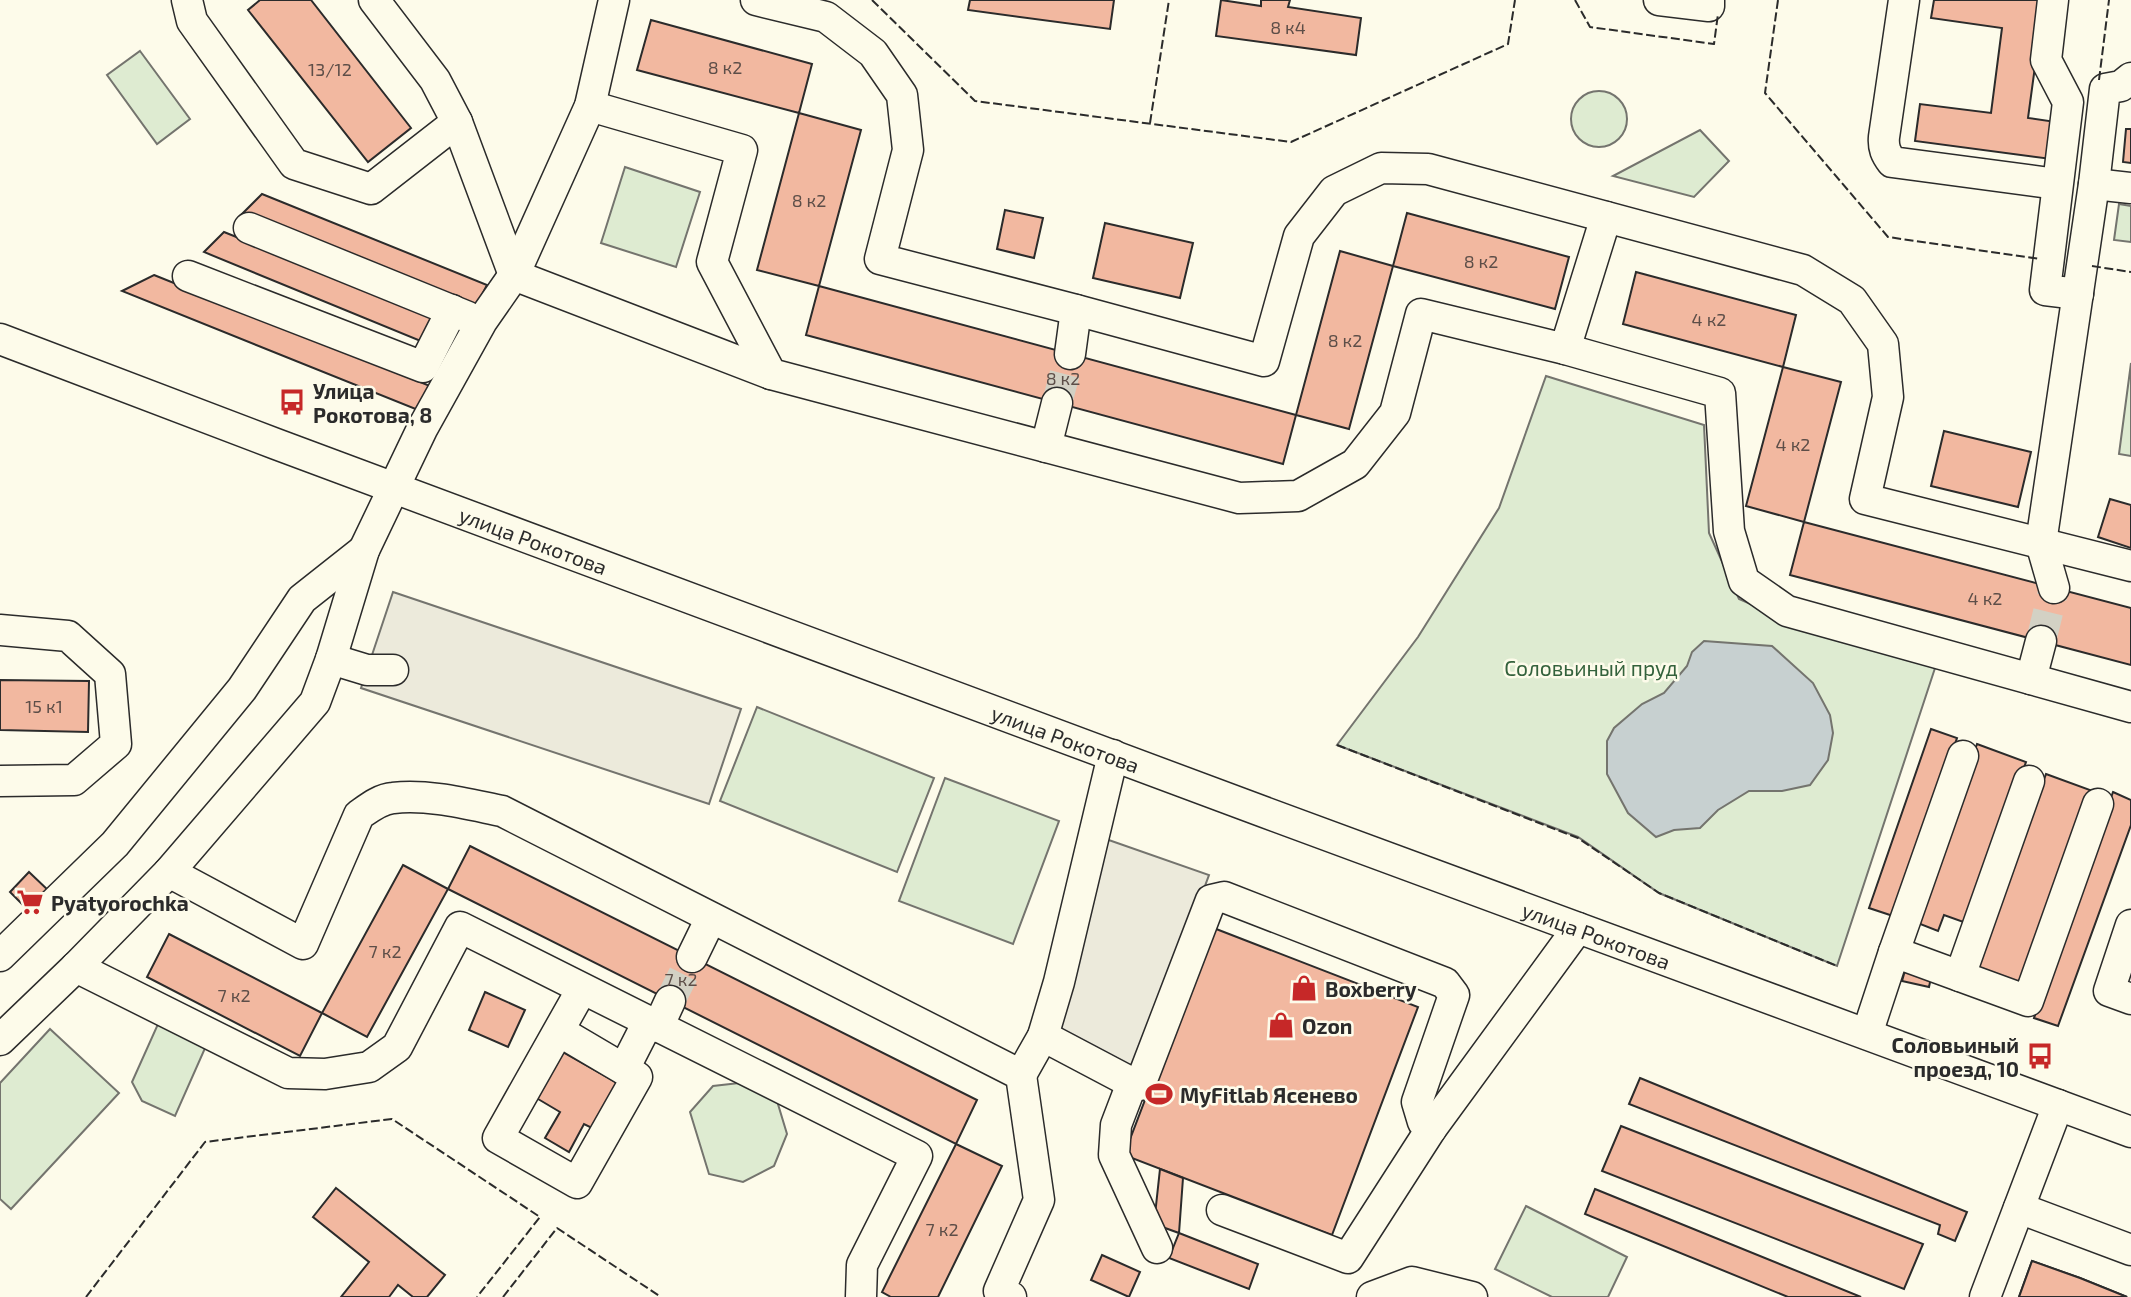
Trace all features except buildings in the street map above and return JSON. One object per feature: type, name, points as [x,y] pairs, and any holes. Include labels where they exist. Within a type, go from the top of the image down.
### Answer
[{"type":"street","points":[[187,0],[192,21],[294,164],[371,189],[457,122]]},
{"type":"street","points":[[374,0],[435,80],[457,122],[514,275],[771,374],[1238,498],[1298,496],[1355,464],[1395,413],[1421,314],[1564,349],[1720,393],[1729,531],[1744,581],[1787,611],[2131,707]]},
{"type":"street","points":[[0,1040],[169,872],[315,702],[365,550],[422,429],[482,321],[514,275],[590,106],[614,0]]},
{"type":"street","points":[[756,0],[826,17],[873,53],[902,95],[908,150],[880,259],[1264,361],[1299,236],[1334,191],[1381,168],[1428,169],[1803,270],[1853,300],[1883,344],[1888,397],[1865,499],[2131,566]]},
{"type":"street","points":[[1659,0],[1709,6],[1709,0]]},
{"type":"street","points":[[1904,0],[1884,137],[1887,156],[1892,162],[2057,184]]},
{"type":"street","points":[[2053,0],[2046,60],[2067,102],[2045,290],[2078,294]]},
{"type":"street","points":[[2054,588],[2041,543],[2094,184],[2105,89],[2120,86],[2131,78]]},
{"type":"street","points":[[590,106],[743,150],[712,262],[771,374]]},
{"type":"street","points":[[2094,184],[2131,188]]},
{"type":"street","points":[[1564,349],[1606,217]]},
{"type":"street","points":[[249,228],[482,321]]},
{"type":"street","points":[[188,276],[423,367],[452,310]]},
{"type":"street","points":[[1070,354],[1076,310]]},
{"type":"street","name":"улица Рокотова","points":[[0,339],[394,488],[2131,1132]]},
{"type":"street","points":[[1046,447],[1057,403]]},
{"type":"street","points":[[0,956],[115,844],[242,689],[302,599],[365,550]]},
{"type":"street","points":[[0,631],[68,636],[110,674],[116,744],[74,780],[0,781]]},
{"type":"street","points":[[2031,679],[2041,641]]},
{"type":"street","points":[[331,659],[367,670],[393,670]]},
{"type":"street","points":[[1011,1297],[999,1291],[1039,1199],[1021,1075],[1043,1036],[1059,982],[1113,755]]},
{"type":"street","points":[[1867,1034],[1962,756]]},
{"type":"street","points":[[1960,976],[2029,780]]},
{"type":"street","points":[[169,872],[303,944],[359,815],[374,804],[391,797],[444,799],[502,811],[1021,1075]]},
{"type":"street","points":[[1894,952],[2028,1001],[2098,803]]},
{"type":"street","points":[[1043,1036],[1140,1085],[1211,900],[1224,897],[1445,983],[1454,995],[1417,1102],[1423,1122],[1431,1129]]},
{"type":"street","points":[[692,957],[711,918]]},
{"type":"street","points":[[2131,925],[2109,991],[2131,999]]},
{"type":"street","points":[[76,967],[288,1073],[325,1074],[369,1067],[397,1047],[460,927],[582,989],[658,1017],[917,1156],[862,1265],[861,1297]]},
{"type":"street","points":[[1222,1210],[1348,1258],[1431,1129],[1578,928]]},
{"type":"street","points":[[559,1031],[637,1077],[577,1183],[498,1138],[582,989]]},
{"type":"street","points":[[624,1069],[658,1017]]},
{"type":"street","points":[[1132,1083],[1116,1125],[1114,1155],[1157,1248]]},
{"type":"street","points":[[1985,1297],[2058,1105]]},
{"type":"street","points":[[2019,1208],[2131,1250]]},
{"type":"street","points":[[1373,1297],[1412,1282],[1472,1297]]},
{"type":"green space","points":[[140,51],[190,119],[157,144],[107,75]]},
{"type":"green space","points":[[1599,91],[1610,93],[1619,99],[1625,108],[1625,130],[1619,139],[1610,145],[1599,147],[1588,145],[1579,139],[1573,130],[1571,119],[1573,108],[1579,99],[1588,93]]},
{"type":"green space","points":[[1700,130],[1729,161],[1694,197],[1613,176]]},
{"type":"green space","points":[[625,167],[700,192],[676,267],[601,243]]},
{"type":"green space","points":[[2119,204],[2131,206],[2131,242],[2114,240]]},
{"type":"green space","points":[[2131,363],[2131,456],[2119,454]]},
{"type":"green space","name":"Соловьиный пруд","points":[[1546,376],[1704,425],[1709,533],[1739,599],[1785,619],[1937,662],[1837,966],[1659,893],[1578,837],[1337,745],[1418,637],[1499,508]]},
{"type":"green space","points":[[757,707],[934,778],[897,872],[720,801]]},
{"type":"green space","points":[[945,778],[1059,821],[1013,944],[899,901]]},
{"type":"green space","points":[[158,1024],[206,1046],[175,1116],[142,1101],[132,1082]]},
{"type":"green space","points":[[50,1029],[119,1093],[11,1209],[0,1199],[0,1083]]},
{"type":"green space","points":[[748,1082],[777,1101],[787,1134],[774,1166],[743,1182],[709,1174],[690,1112],[713,1086]]},
{"type":"green space","points":[[1526,1206],[1627,1257],[1608,1297],[1552,1297],[1495,1269]]},
{"type":"shaded area","points":[[393,592],[741,709],[709,804],[361,688]]},
{"type":"shaded area","points":[[1704,641],[1772,646],[1813,683],[1830,715],[1833,733],[1828,760],[1810,785],[1782,791],[1749,791],[1718,810],[1700,828],[1674,830],[1656,837],[1628,813],[1607,774],[1607,741],[1614,728],[1642,704],[1664,693],[1687,666],[1692,652]]},
{"type":"shaded area","points":[[1103,838],[1209,875],[1136,1071],[1058,1030]]},
{"type":"tunnel","points":[[1057,403],[1070,354]]},
{"type":"tunnel","points":[[2041,641],[2054,588]]},
{"type":"tunnel","points":[[670,1001],[692,957]]},
{"type":"fence","points":[[872,0],[975,101],[1291,142],[1508,44],[1515,0]]},
{"type":"fence","points":[[1150,123],[1169,0]]},
{"type":"fence","points":[[1575,0],[1590,27],[1714,44],[1718,14]]},
{"type":"fence","points":[[1778,0],[1765,93],[1888,237],[2040,259]]},
{"type":"fence","points":[[2099,80],[2109,0]]},
{"type":"fence","points":[[2092,266],[2131,272]]},
{"type":"fence","points":[[1337,745],[1578,838],[1659,893],[1837,966]]},
{"type":"fence","points":[[86,1297],[205,1142],[392,1119],[540,1217],[477,1297]]},
{"type":"fence","points":[[503,1297],[557,1228],[661,1297]]},
{"type":"place","name":"Улица Рокотова, 8","points":[[292,402]]},
{"type":"place","name":"Pyatyorochka","points":[[30,902]]},
{"type":"place","name":"Boxberry","points":[[1304,988]]},
{"type":"place","name":"Ozon","points":[[1281,1025]]},
{"type":"place","name":"Соловьиный проезд, 10","points":[[2040,1056]]},
{"type":"place","name":"MyFitlab Ясенево","points":[[1159,1094]]}]
